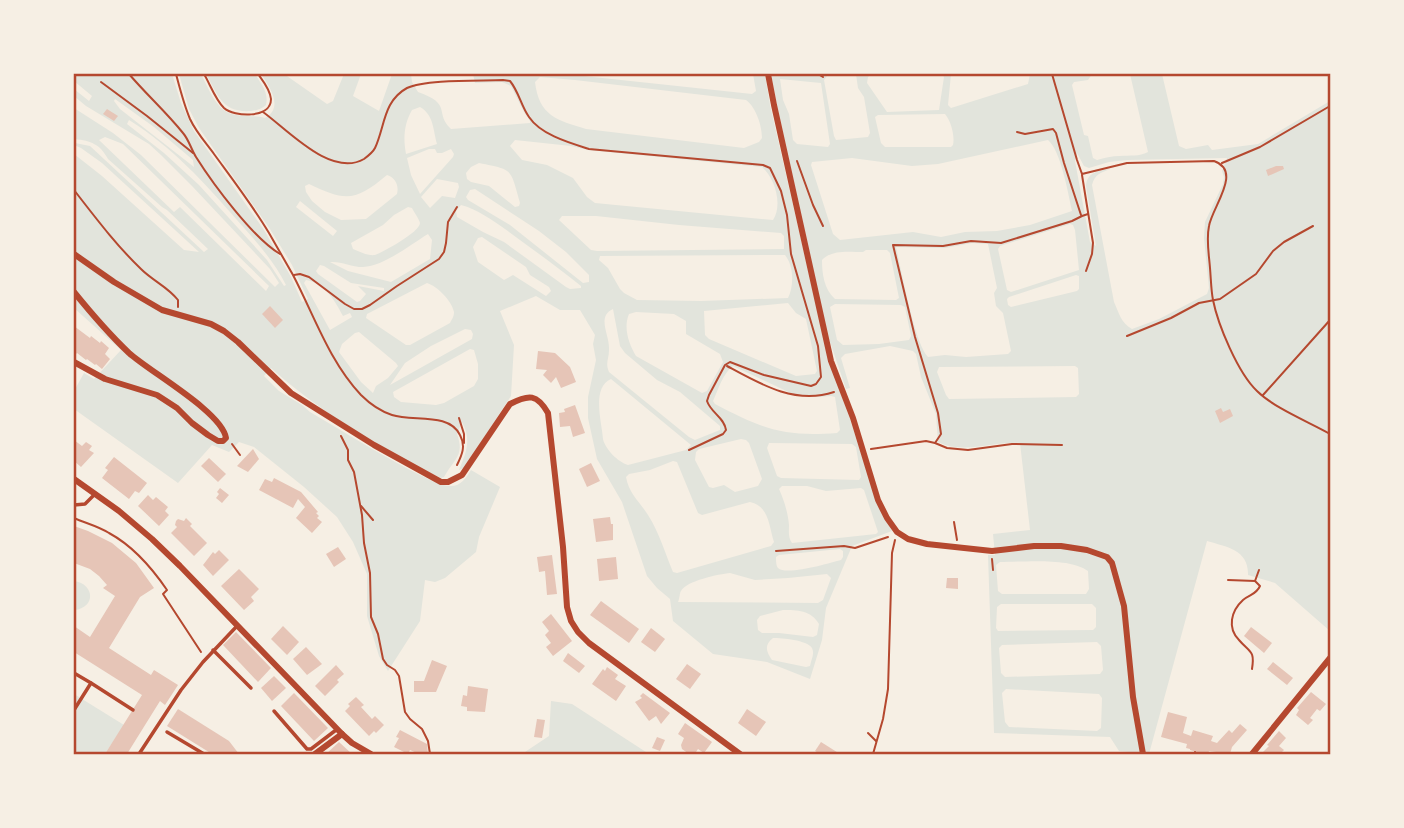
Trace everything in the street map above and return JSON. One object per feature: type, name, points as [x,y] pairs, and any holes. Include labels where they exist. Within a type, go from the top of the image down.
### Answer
[{"type":"street","points":[[768,74],[825,334],[878,500],[897,532],[908,539],[927,544],[992,551],[1034,545],[1061,546],[1087,550],[1107,557],[1112,563],[1124,606],[1133,697],[1143,754]]},
{"type":"street","points":[[74,254],[162,310],[211,324],[224,331],[291,393],[441,482],[448,482],[462,475],[510,404],[523,397],[533,397],[542,402],[548,413],[567,607],[571,621],[589,643],[740,754]]},
{"type":"street","points":[[74,292],[131,355],[178,388],[214,418],[226,433],[226,438],[218,441],[208,435],[177,408],[157,395],[105,379],[74,362]]},
{"type":"street","points":[[74,479],[152,539],[339,732],[371,754]]},
{"type":"street","points":[[1251,754],[1331,659]]},
{"type":"street","points":[[314,754],[339,732]]},
{"type":"lane","points":[[74,505],[85,504],[95,494]]},
{"type":"lane","points":[[139,754],[181,690],[213,650],[237,626]]},
{"type":"lane","points":[[213,650],[251,688]]},
{"type":"lane","points":[[74,673],[133,710]]},
{"type":"lane","points":[[74,710],[91,684]]},
{"type":"lane","points":[[274,711],[306,749],[311,749],[339,732]]},
{"type":"lane","points":[[167,732],[202,754]]},
{"type":"path","points":[[129,74],[185,135],[194,154],[225,197],[264,242],[281,254]]},
{"type":"path","points":[[176,74],[196,130],[267,229],[347,377],[362,396],[377,408],[393,415],[439,420],[454,426],[464,444]]},
{"type":"path","points":[[204,74],[225,109],[232,113],[245,114],[263,112],[269,106],[271,98],[268,88],[258,74]]},
{"type":"path","points":[[818,74],[822,77]]},
{"type":"path","points":[[1052,74],[1082,174],[1093,243],[1093,254],[1086,271]]},
{"type":"path","points":[[263,112],[323,156],[333,161],[356,163],[368,157],[375,149],[391,104],[409,87],[503,80],[510,81],[515,87],[530,118],[538,126],[589,149],[763,165],[770,168],[781,191],[787,215],[791,254],[818,346],[821,377],[817,384],[811,386],[764,375],[730,362],[725,365],[707,401],[723,421],[726,430],[689,450]]},
{"type":"path","points":[[101,82],[194,154]]},
{"type":"path","points":[[1082,174],[1127,163],[1221,163],[1259,147],[1331,106]]},
{"type":"path","points":[[1017,132],[1025,134],[1053,129],[1082,215]]},
{"type":"path","points":[[785,153],[798,162],[823,226]]},
{"type":"path","points":[[1221,163],[1227,177],[1209,223],[1207,238],[1213,300],[1221,325],[1248,381],[1263,396],[1331,434]]},
{"type":"path","points":[[74,190],[115,243],[143,272],[171,290],[178,300],[177,314]]},
{"type":"path","points":[[293,275],[309,277],[345,304],[362,309],[439,259],[444,252],[449,222],[457,207]]},
{"type":"path","points":[[935,443],[941,428],[938,413],[915,337],[893,245],[943,246],[971,241],[1001,243],[1088,214]]},
{"type":"path","points":[[1126,336],[1171,318],[1199,303],[1220,299],[1256,274],[1273,251],[1284,242],[1313,226]]},
{"type":"path","points":[[1263,396],[1265,390],[1331,320]]},
{"type":"path","points":[[725,365],[781,393],[810,396],[841,389]]},
{"type":"path","points":[[448,482],[463,453],[464,434],[459,418]]},
{"type":"path","points":[[338,423],[354,472],[360,505],[370,573],[371,618],[378,634],[383,659],[398,676],[405,712],[422,729],[430,754]]},
{"type":"path","points":[[226,438],[240,455]]},
{"type":"path","points":[[863,450],[926,441],[947,448],[968,450],[1012,444],[1062,445]]},
{"type":"path","points":[[360,505],[373,520]]},
{"type":"path","points":[[74,518],[110,533],[139,555],[167,590],[163,594],[206,659]]},
{"type":"path","points":[[954,522],[957,548]]},
{"type":"path","points":[[776,551],[844,546],[855,548],[897,532]]},
{"type":"path","points":[[873,754],[888,689],[894,542]]},
{"type":"path","points":[[1255,581],[1259,570]]},
{"type":"path","points":[[1228,580],[1255,581],[1260,586],[1257,592],[1242,601],[1231,618],[1232,630],[1254,656],[1252,669]]},
{"type":"path","points":[[868,733],[877,741]]},
{"type":"shaded area","points":[[74,74],[172,74],[194,131],[264,230],[302,302],[308,299],[292,265],[199,128],[189,109],[179,74],[201,74],[214,99],[229,113],[265,118],[274,109],[274,97],[261,74],[284,74],[327,104],[333,101],[344,74],[361,74],[353,96],[379,111],[392,74],[411,74],[418,92],[436,101],[451,129],[530,123],[511,86],[502,82],[475,83],[473,74],[565,74],[752,94],[756,91],[753,74],[765,74],[829,361],[876,501],[892,531],[852,546],[826,608],[822,640],[810,679],[767,662],[713,654],[673,621],[670,599],[647,576],[622,502],[597,459],[588,418],[588,397],[596,360],[593,344],[595,335],[580,310],[560,310],[536,296],[500,311],[514,345],[511,396],[464,468],[459,470],[467,441],[462,422],[457,434],[459,453],[441,478],[352,429],[310,400],[271,368],[264,376],[279,391],[310,412],[431,480],[455,486],[463,481],[471,470],[500,487],[479,537],[476,552],[445,578],[435,582],[425,580],[420,621],[388,671],[379,656],[367,616],[367,574],[353,542],[337,517],[304,487],[254,447],[239,442],[229,452],[212,445],[178,483],[74,409],[74,391],[84,373],[94,379],[121,350],[74,308],[74,154],[184,250],[199,252],[102,163],[74,145],[74,108],[141,155],[275,287],[279,283],[270,269],[149,144],[74,96],[74,89],[89,101],[92,96],[74,81]],"holes":[[[540,77],[746,100],[758,117],[762,138],[744,148],[586,129],[566,123],[545,109],[535,82]],[[115,99],[193,160],[194,167],[120,109]],[[420,107],[430,119],[437,144],[406,154],[406,126],[412,110]],[[129,120],[173,153],[213,192],[264,251],[281,276],[286,285],[284,286],[267,260],[199,185],[127,124]],[[105,137],[123,144],[269,286],[266,291],[180,207],[174,212],[99,140]],[[75,139],[98,147],[208,249],[204,252],[90,146],[75,143]],[[515,140],[762,167],[774,185],[776,214],[773,220],[595,203],[573,178],[547,165],[522,160],[510,146]],[[429,149],[435,149],[437,153],[451,149],[453,157],[420,194],[407,158]],[[479,163],[499,167],[509,172],[512,177],[519,206],[515,207],[489,186],[471,182],[466,173],[471,167]],[[387,175],[393,178],[397,185],[397,194],[366,219],[341,220],[312,201],[305,186],[309,184],[332,194],[350,196],[367,190]],[[437,179],[458,183],[455,198],[442,196],[430,208],[421,197]],[[475,189],[539,231],[589,275],[589,282],[583,283],[510,225],[468,200],[466,197],[470,190]],[[300,201],[337,231],[333,236],[296,207]],[[461,205],[484,215],[553,264],[581,288],[566,287],[504,242],[457,217],[456,211]],[[408,207],[412,208],[420,223],[408,236],[375,255],[353,249],[351,243]],[[562,216],[596,216],[781,233],[784,236],[784,249],[597,251],[591,250],[559,220]],[[428,234],[432,240],[430,259],[391,282],[348,271],[330,262],[363,267],[397,254]],[[482,237],[526,267],[530,275],[551,291],[546,296],[513,275],[504,280],[478,262],[473,247],[478,238]],[[785,255],[792,276],[788,298],[637,300],[620,289],[608,268],[599,260],[600,256]],[[320,265],[351,283],[384,288],[384,291],[358,286],[366,294],[357,302],[316,271]],[[306,280],[324,289],[343,316],[350,313],[352,317],[330,330],[304,283]],[[427,283],[444,294],[453,308],[454,315],[450,323],[410,345],[366,318],[367,314]],[[788,303],[796,313],[806,319],[817,371],[815,374],[796,376],[709,339],[705,335],[704,311]],[[613,309],[620,346],[625,353],[657,380],[680,392],[720,426],[720,430],[695,440],[689,437],[609,372],[605,317]],[[629,314],[674,314],[686,321],[686,334],[720,354],[723,362],[707,391],[702,393],[636,356],[628,336]],[[465,329],[471,330],[472,339],[390,385],[405,363],[431,346]],[[359,332],[398,366],[388,378],[376,386],[373,393],[361,382],[339,352],[342,344],[355,333]],[[470,349],[474,350],[478,379],[474,386],[436,405],[401,402],[394,397],[393,392]],[[733,366],[797,396],[835,397],[840,430],[837,433],[802,434],[747,420],[715,404],[713,401],[721,382]],[[611,379],[691,445],[686,450],[628,465],[612,455],[604,443],[599,406],[601,390]],[[746,440],[762,479],[758,486],[735,492],[724,485],[709,487],[695,460],[696,452],[699,449]],[[769,443],[852,444],[856,447],[861,477],[859,480],[781,478],[777,476],[767,448]],[[677,462],[698,513],[702,515],[750,502],[756,504],[765,512],[774,542],[771,546],[673,572],[655,528],[626,477],[629,474]],[[782,486],[807,486],[826,491],[861,488],[878,532],[792,543],[786,507],[779,489]],[[840,549],[843,551],[841,560],[818,566],[790,571],[777,567],[776,557],[779,555]],[[730,573],[755,580],[827,574],[831,578],[823,600],[818,603],[678,602],[684,587],[703,579]],[[793,610],[808,613],[819,624],[817,635],[813,637],[762,633],[758,630],[757,620],[760,616]],[[777,638],[805,643],[813,652],[810,666],[806,667],[772,660],[767,651],[770,641]]]},
{"type":"shaded area","points":[[206,74],[255,74],[265,92],[266,105],[251,111],[227,106]]},
{"type":"shaded area","points":[[771,74],[827,74],[824,80],[836,140],[868,137],[870,133],[864,97],[858,88],[856,74],[871,74],[867,83],[887,112],[939,110],[944,77],[942,74],[951,74],[948,105],[951,108],[1028,84],[1030,74],[1092,74],[1088,80],[1074,82],[1072,85],[1084,135],[1088,136],[1093,158],[1097,160],[1148,152],[1130,74],[1162,74],[1179,146],[1186,149],[1208,145],[1212,150],[1258,144],[1330,101],[1330,631],[1275,583],[1248,575],[1245,560],[1241,555],[1207,541],[1149,754],[1119,751],[1110,737],[994,733],[988,555],[995,555],[993,534],[1030,530],[1020,443],[968,448],[938,442],[936,414],[913,351],[890,346],[845,354],[841,358],[850,388],[846,389],[827,333]],"holes":[[[780,79],[821,83],[830,144],[828,147],[797,144],[793,140],[789,114],[783,100]],[[945,114],[951,125],[951,147],[885,147],[881,143],[875,117],[878,115]],[[1048,140],[1057,153],[1072,211],[1030,225],[997,231],[965,232],[941,237],[913,232],[840,240],[833,234],[811,165],[812,162],[852,158],[912,166],[938,164]],[[1077,153],[1084,166],[1089,168],[1127,160],[1227,158],[1222,171],[1223,184],[1205,222],[1209,288],[1207,294],[1159,319],[1132,329],[1123,321],[1114,302],[1092,185],[1098,174],[1110,169],[1094,173],[1087,181],[1096,246],[1090,242],[1075,161]],[[1073,225],[1079,270],[1011,292],[1007,290],[998,249],[1000,246]],[[972,243],[988,244],[997,288],[994,293],[996,306],[1003,313],[1011,351],[1008,354],[928,357],[918,338],[896,247],[945,248]],[[887,250],[890,253],[899,298],[835,299],[824,281],[822,260],[836,253]],[[1079,276],[1077,291],[1011,307],[1008,305],[1009,297]],[[835,304],[905,307],[911,336],[909,340],[843,345],[837,340],[830,307]],[[939,367],[1078,368],[1079,394],[1076,397],[949,399],[937,372]],[[1000,562],[1058,562],[1088,571],[1089,589],[1086,594],[1002,594],[998,591],[996,565]],[[1001,604],[1092,604],[1096,608],[1096,627],[1093,630],[998,631],[997,607]],[[1097,642],[1101,646],[1103,670],[1100,674],[1005,677],[1001,673],[999,648],[1002,645]],[[1006,689],[1099,694],[1102,698],[1101,728],[1097,731],[1009,727],[1005,722],[1002,693]]]},
{"type":"shaded area","points":[[74,581],[86,587],[90,596],[86,605],[74,610]]},
{"type":"shaded area","points":[[74,694],[124,725],[105,754],[74,754]]},
{"type":"shaded area","points":[[551,701],[572,704],[649,754],[522,754],[549,736]]},
{"type":"building","points":[[107,109],[118,116],[114,121],[103,114]]},
{"type":"building","points":[[1283,166],[1284,169],[1268,176],[1266,170]]},
{"type":"building","points":[[270,306],[283,320],[275,328],[262,314]]},
{"type":"building","points":[[74,326],[109,348],[105,354],[110,359],[102,369],[74,352]]},
{"type":"building","points":[[538,351],[555,353],[570,367],[576,382],[561,388],[556,377],[551,383],[543,375],[547,370],[536,369]]},
{"type":"building","points":[[575,405],[585,433],[573,437],[570,426],[560,427],[559,413]]},
{"type":"building","points":[[1221,408],[1223,412],[1230,409],[1233,416],[1220,423],[1215,411]]},
{"type":"building","points":[[74,440],[82,446],[86,442],[92,446],[89,450],[94,453],[81,467],[74,461]]},
{"type":"building","points":[[253,449],[259,459],[248,472],[237,466]]},
{"type":"building","points":[[114,457],[147,483],[139,493],[135,491],[129,499],[102,478],[108,470],[105,468]]},
{"type":"building","points":[[209,458],[226,474],[218,482],[201,466]]},
{"type":"building","points":[[591,463],[600,481],[587,487],[579,469]]},
{"type":"building","points":[[274,478],[301,492],[318,512],[317,518],[322,522],[312,533],[296,518],[305,507],[298,499],[293,508],[259,490],[265,479],[272,482]]},
{"type":"building","points":[[220,488],[229,495],[222,503],[216,498]]},
{"type":"building","points":[[148,495],[153,500],[156,497],[168,507],[165,511],[169,515],[159,526],[138,506]]},
{"type":"building","points":[[610,517],[613,540],[596,542],[593,519]]},
{"type":"building","points":[[186,518],[207,543],[194,556],[171,533],[177,527],[175,525],[178,519],[184,521]]},
{"type":"building","points":[[74,526],[112,543],[136,563],[154,588],[140,597],[109,648],[151,675],[154,670],[178,685],[165,705],[160,701],[127,754],[105,754],[142,695],[74,652],[74,626],[90,637],[115,596],[103,588],[107,585],[99,576],[74,563]]},
{"type":"building","points":[[338,547],[346,559],[334,567],[326,554]]},
{"type":"building","points":[[219,550],[229,560],[213,576],[203,565],[213,552],[215,554]]},
{"type":"building","points":[[552,555],[557,594],[547,595],[545,571],[539,572],[537,557]]},
{"type":"building","points":[[616,557],[618,579],[599,581],[597,559]]},
{"type":"building","points":[[239,569],[259,589],[251,597],[254,601],[244,610],[221,586]]},
{"type":"building","points":[[947,578],[958,578],[958,589],[946,588]]},
{"type":"building","points":[[601,601],[639,629],[629,643],[590,615]]},
{"type":"building","points":[[551,614],[572,641],[553,656],[546,647],[551,643],[545,635],[549,631],[542,622]]},
{"type":"building","points":[[283,626],[299,642],[287,655],[271,639]]},
{"type":"building","points":[[1251,627],[1272,643],[1264,653],[1244,636]]},
{"type":"building","points":[[651,628],[665,639],[655,652],[641,642]]},
{"type":"building","points":[[236,632],[271,668],[258,682],[223,645]]},
{"type":"building","points":[[306,647],[322,664],[307,675],[293,659]]},
{"type":"building","points":[[568,653],[585,666],[579,673],[563,661]]},
{"type":"building","points":[[432,660],[447,666],[436,692],[414,692],[414,681],[424,681]]},
{"type":"building","points":[[1273,662],[1293,678],[1287,685],[1267,669]]},
{"type":"building","points":[[687,664],[701,674],[690,689],[676,679]]},
{"type":"building","points":[[336,665],[344,674],[325,696],[315,686]]},
{"type":"building","points":[[607,667],[618,675],[615,679],[626,686],[616,701],[592,684]]},
{"type":"building","points":[[274,676],[286,688],[272,701],[261,688]]},
{"type":"building","points":[[468,686],[488,689],[485,712],[467,711],[467,707],[461,706],[463,695],[467,696]]},
{"type":"building","points":[[1311,692],[1326,704],[1320,711],[1317,709],[1308,725],[1296,715],[1299,710],[1297,708]]},
{"type":"building","points":[[294,693],[328,728],[314,741],[281,706]]},
{"type":"building","points":[[643,693],[670,713],[661,724],[656,716],[649,721],[635,702],[642,698],[640,696]]},
{"type":"building","points":[[356,697],[372,719],[375,716],[384,725],[376,733],[374,731],[369,736],[345,711]]},
{"type":"building","points":[[178,709],[229,741],[239,754],[212,754],[167,726]]},
{"type":"building","points":[[747,709],[766,722],[756,736],[738,723]]},
{"type":"building","points":[[1168,712],[1187,717],[1183,733],[1191,736],[1193,730],[1213,736],[1211,741],[1217,743],[1229,730],[1232,733],[1240,724],[1247,730],[1232,747],[1230,754],[1209,751],[1208,754],[1203,754],[1186,748],[1187,744],[1161,737]]},
{"type":"building","points":[[537,719],[545,720],[542,738],[534,737]]},
{"type":"building","points":[[685,723],[712,742],[704,753],[698,749],[689,754],[682,749],[684,738],[678,734]]},
{"type":"building","points":[[400,730],[427,744],[428,754],[410,750],[408,754],[394,747]]},
{"type":"building","points":[[1279,731],[1286,738],[1279,746],[1284,750],[1280,754],[1261,754],[1269,746],[1267,745]]},
{"type":"building","points":[[657,737],[665,740],[660,751],[652,748]]},
{"type":"building","points":[[339,742],[352,754],[326,754]]},
{"type":"building","points":[[821,742],[840,754],[820,754],[815,751]]}]
